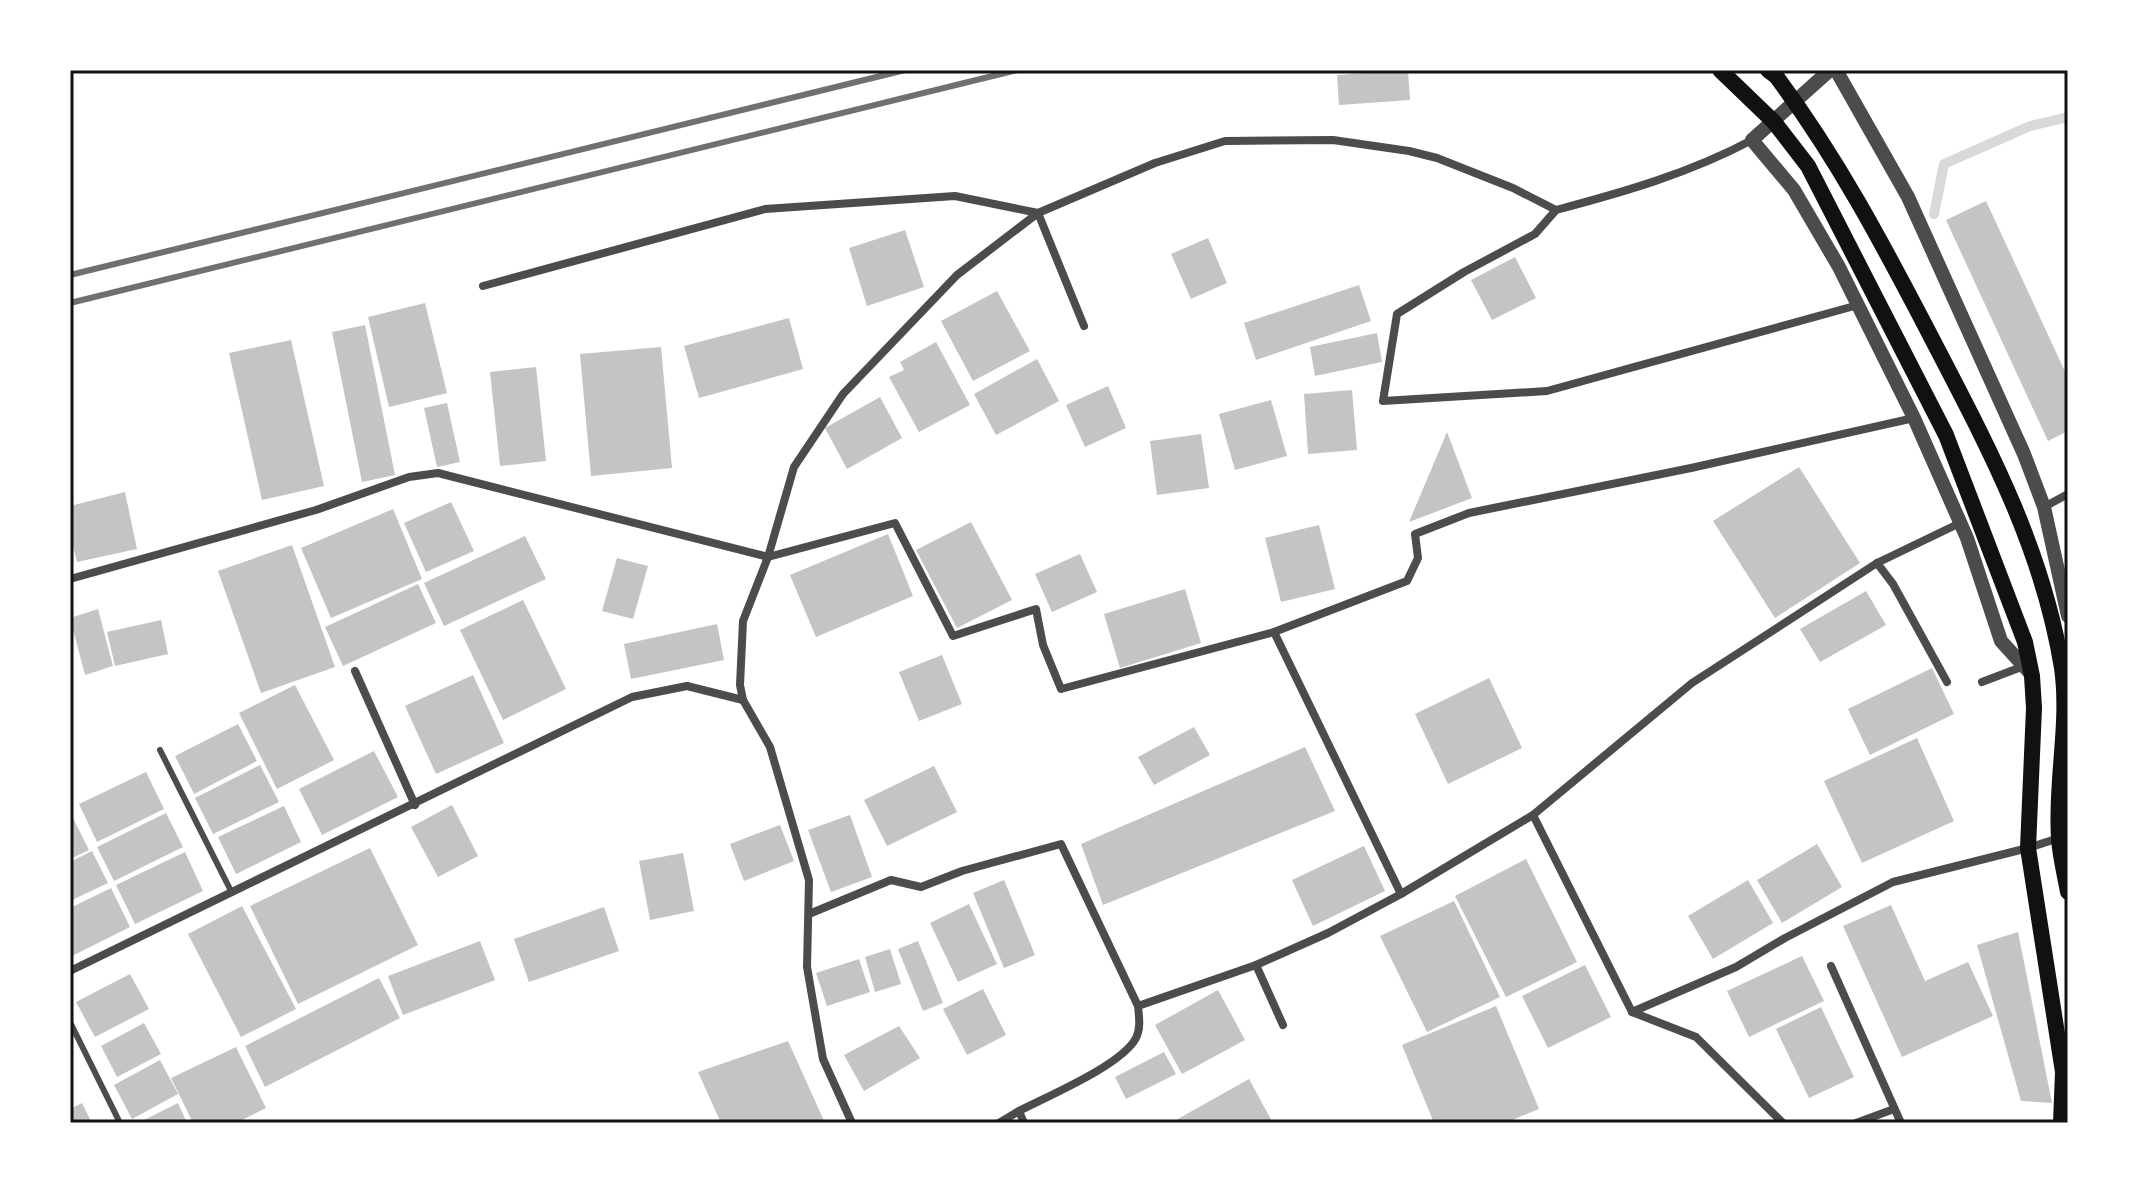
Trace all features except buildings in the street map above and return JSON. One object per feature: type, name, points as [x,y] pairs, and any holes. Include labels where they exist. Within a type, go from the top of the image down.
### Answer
[{"type":"main road","points":[[1720,70],[1774,122],[1808,166],[1946,435],[2028,666],[2034,708],[2028,848],[2063,1072],[2061,1123]]},
{"type":"main road","points":[[1768,70],[1776,76],[1815,128],[1860,202],[1991,449],[2023,524],[2063,659],[2066,696],[2064,836],[2068,892]]},
{"type":"street","points":[[1858,305],[1547,391],[1383,401],[1397,314],[1464,272],[1535,234],[1556,210],[1635,189],[1713,161],[1752,140],[1833,70],[1908,197],[2024,454],[2044,507],[2068,616]]},
{"type":"street","points":[[852,1123],[823,1059],[807,967],[809,880],[770,747],[743,700],[740,685],[743,621],[768,557],[794,467],[843,394],[957,275],[1038,213],[1155,163],[1225,141],[1333,140],[1409,151],[1437,158],[1513,188],[1556,210]]},
{"type":"street","points":[[1752,140],[1794,190],[1826,244],[1914,418],[1960,523],[2001,641],[2028,666],[1982,682]]},
{"type":"street","points":[[483,286],[765,209],[955,196],[1038,213]]},
{"type":"street","points":[[1038,213],[1084,326]]},
{"type":"street","points":[[70,579],[316,510],[409,477],[438,473],[768,557],[895,523],[953,636],[1036,609],[1043,645],[1061,689],[1274,632],[1407,581],[1418,558],[1415,534],[1469,513],[1914,418]]},
{"type":"street","points":[[2044,507],[2068,494]]},
{"type":"street","points":[[1138,1006],[1256,965],[1328,933],[1401,894],[1533,815],[1692,683],[1877,563],[1960,523]]},
{"type":"street","points":[[1877,563],[1893,584],[1947,682]]},
{"type":"street","points":[[1274,632],[1401,894]]},
{"type":"street","points":[[355,671],[415,805]]},
{"type":"street","points":[[70,971],[632,697],[687,686],[743,700]]},
{"type":"street","points":[[1533,815],[1632,1012],[1696,1037],[1783,1123]]},
{"type":"street","points":[[1632,1012],[1736,967],[1893,882],[2064,836]]},
{"type":"street","points":[[809,914],[891,880],[921,887],[962,871],[1061,844],[1138,1006],[1139,1024],[1135,1038],[1121,1057],[999,1123]]},
{"type":"street","points":[[1256,965],[1283,1025]]},
{"type":"street","points":[[1831,966],[1901,1123]]},
{"type":"street","points":[[1856,1123],[1894,1109]]},
{"type":"street","points":[[1019,1111],[1024,1123]]},
{"type":"lane","points":[[160,750],[232,893]]},
{"type":"lane","points":[[70,1022],[120,1123]]},
{"type":"waterway","points":[[1934,214],[1944,164],[2030,126],[2068,117]]},
{"type":"railway","points":[[70,275],[905,70]]},
{"type":"railway","points":[[70,303],[1017,70]]}]
